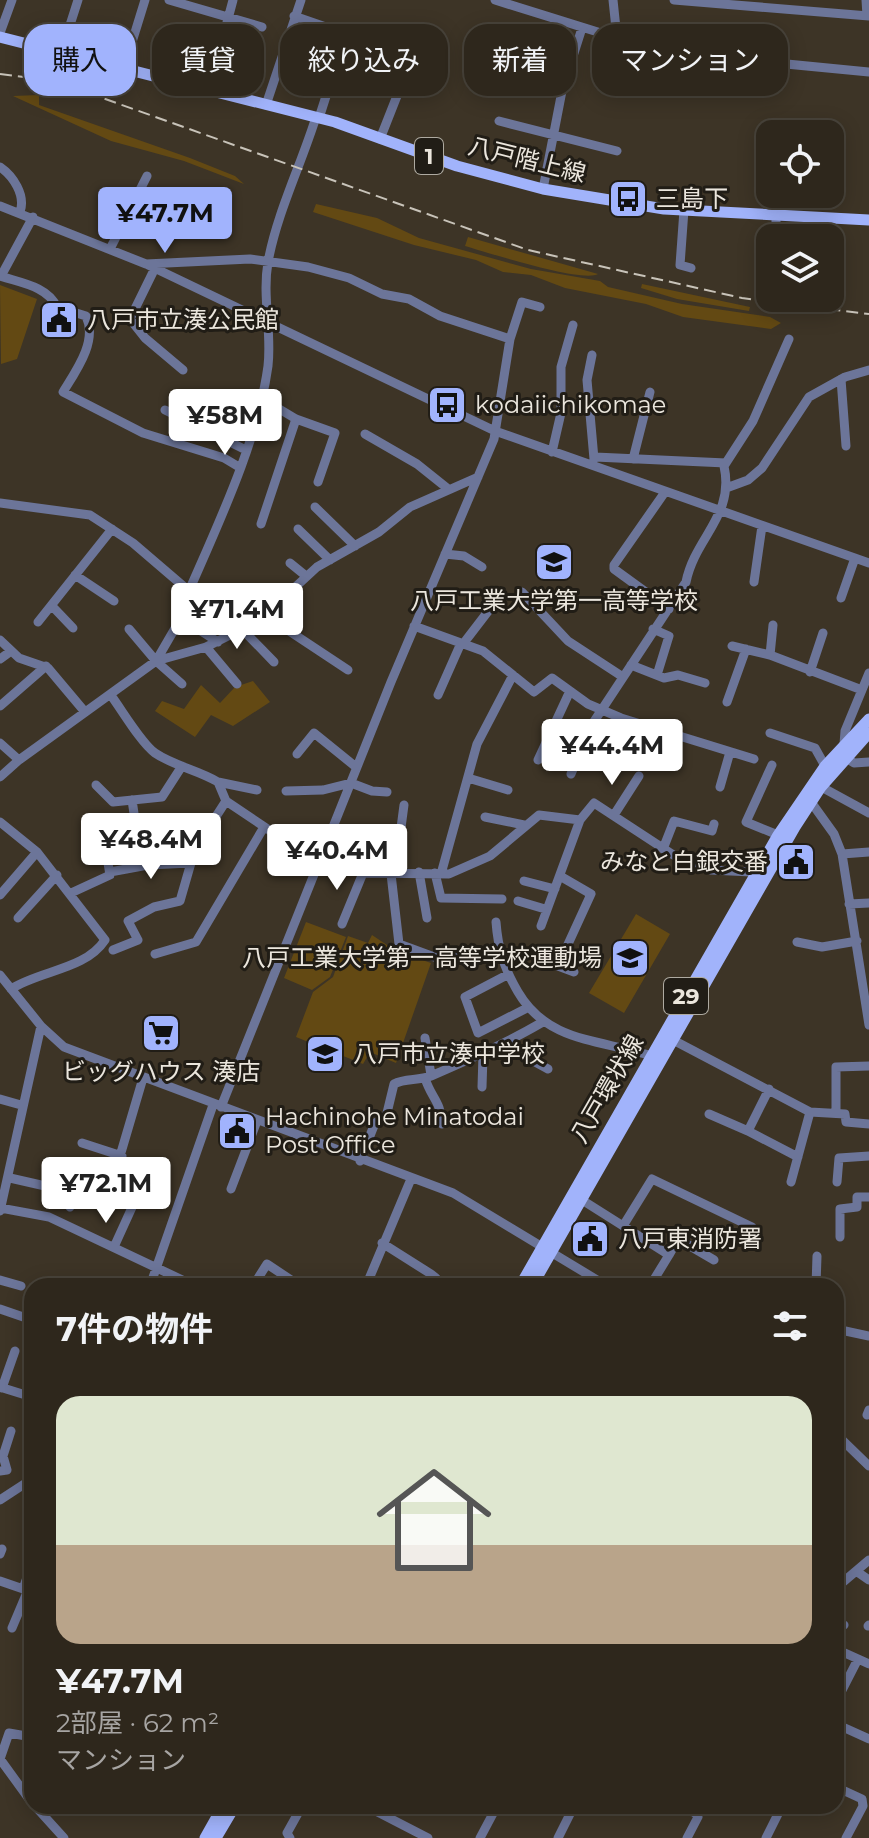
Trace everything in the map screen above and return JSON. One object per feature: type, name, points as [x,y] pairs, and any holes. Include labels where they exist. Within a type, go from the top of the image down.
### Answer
[{"type":"main road","name":"八戸階上線","points":[[0,35],[24,41]]},
{"type":"main road","name":"八戸階上線","points":[[232,96],[317,117],[457,166],[543,189],[684,210],[869,220]]},
{"type":"main road","name":"八戸環状線","points":[[535,1278],[547,1250],[652,1056],[761,876],[811,802],[825,766],[869,719]]},
{"type":"main road","name":"八戸環状線","points":[[526,1278],[582,1200],[673,1040],[761,876],[778,835],[817,784],[869,733]]},
{"type":"main road","points":[[205,1838],[218,1814]]},
{"type":"main road","points":[[216,1838],[230,1814]]},
{"type":"street","points":[[0,35],[12,0]]},
{"type":"street","points":[[70,24],[78,0]]},
{"type":"street","points":[[136,29],[145,0]]},
{"type":"street","points":[[169,0],[251,24]]},
{"type":"street","points":[[226,24],[233,0]]},
{"type":"street","points":[[266,105],[301,0]]},
{"type":"street","points":[[495,0],[592,31]]},
{"type":"street","points":[[613,0],[616,24]]},
{"type":"street","points":[[674,0],[769,5],[868,16],[866,0]]},
{"type":"street","points":[[156,661],[181,618],[239,467],[261,398],[268,364],[268,260],[346,34],[294,16]]},
{"type":"street","points":[[543,189],[551,137],[582,28]]},
{"type":"street","points":[[788,64],[869,72]]},
{"type":"street","points":[[380,139],[397,96]]},
{"type":"street","points":[[499,121],[551,137],[617,151]]},
{"type":"street","points":[[0,167],[13,179],[22,201],[20,212]]},
{"type":"street","points":[[110,249],[147,176]]},
{"type":"street","points":[[0,206],[151,266],[495,431],[552,452],[594,462],[665,492],[869,563]]},
{"type":"street","points":[[684,210],[680,265],[691,268]]},
{"type":"street","points":[[776,215],[776,224]]},
{"type":"street","points":[[33,217],[0,276],[42,290],[52,296],[57,307],[86,316],[89,321],[87,348],[63,392],[143,433],[224,458],[239,467]]},
{"type":"street","points":[[151,266],[268,260],[339,274],[382,294],[409,299],[440,316],[510,339]]},
{"type":"street","points":[[151,266],[130,319],[145,338],[183,370]]},
{"type":"street","points":[[153,1278],[217,1106],[478,477],[495,431],[510,339],[522,302],[540,307]]},
{"type":"street","points":[[552,452],[561,413],[561,367],[573,325]]},
{"type":"street","points":[[571,774],[588,731],[686,582],[692,561],[721,512],[729,487],[726,463],[753,421],[789,339]]},
{"type":"street","points":[[592,355],[587,380],[594,462]]},
{"type":"street","points":[[729,487],[748,480],[762,468],[805,401],[841,379],[869,370]]},
{"type":"street","points":[[841,379],[846,446]]},
{"type":"street","points":[[633,459],[650,392]]},
{"type":"street","points":[[261,398],[296,419],[335,433],[318,482]]},
{"type":"street","points":[[165,410],[244,449]]},
{"type":"street","points":[[261,524],[296,419]]},
{"type":"street","points":[[365,434],[417,464],[447,488]]},
{"type":"street","points":[[594,462],[633,459],[726,463]]},
{"type":"street","points":[[0,777],[156,661],[206,647],[247,626],[265,615],[306,576],[379,532],[410,507],[447,488],[478,477]]},
{"type":"street","points":[[665,492],[614,569],[669,609]]},
{"type":"street","points":[[0,503],[90,515],[190,589],[247,626],[274,662]]},
{"type":"street","points":[[315,507],[355,546]]},
{"type":"street","points":[[754,582],[762,526]]},
{"type":"street","points":[[38,622],[112,529]]},
{"type":"street","points":[[298,529],[330,560]]},
{"type":"street","points":[[445,554],[464,556],[482,567]]},
{"type":"street","points":[[841,598],[855,558]]},
{"type":"street","points":[[290,563],[306,576]]},
{"type":"street","points":[[75,575],[114,601]]},
{"type":"street","points":[[522,592],[568,641],[623,677]]},
{"type":"street","points":[[438,695],[462,643],[496,601]]},
{"type":"street","points":[[52,606],[73,628]]},
{"type":"street","points":[[265,615],[348,670]]},
{"type":"street","points":[[181,618],[218,642]]},
{"type":"street","points":[[770,655],[773,625]]},
{"type":"street","points":[[414,626],[483,651],[534,692],[552,678],[602,710],[754,759]]},
{"type":"street","points":[[129,629],[156,661],[182,684]]},
{"type":"street","points":[[653,629],[669,636],[657,675]]},
{"type":"street","points":[[810,672],[823,633]]},
{"type":"street","points":[[0,640],[26,661],[46,666],[85,712]]},
{"type":"street","points":[[732,646],[770,655],[862,690]]},
{"type":"street","points":[[206,647],[237,684]]},
{"type":"street","points":[[727,702],[746,649]]},
{"type":"street","points":[[0,659],[11,651]]},
{"type":"street","points":[[631,665],[664,678],[678,675],[705,683]]},
{"type":"street","points":[[0,706],[46,666]]},
{"type":"street","points":[[844,744],[869,673]]},
{"type":"street","points":[[502,899],[441,898],[438,874],[477,744],[513,675]]},
{"type":"street","points":[[538,760],[570,691]]},
{"type":"street","points":[[110,694],[135,726],[142,742],[156,754],[218,782],[257,790]]},
{"type":"street","points":[[297,754],[314,733],[356,767]]},
{"type":"street","points":[[770,733],[815,748],[825,766]]},
{"type":"street","points":[[0,743],[19,760]]},
{"type":"street","points":[[720,787],[730,752]]},
{"type":"street","points":[[846,758],[854,763],[869,762]]},
{"type":"street","points":[[772,765],[746,822],[778,835]]},
{"type":"street","points":[[96,785],[113,802],[162,797],[182,766]]},
{"type":"street","points":[[614,815],[639,776]]},
{"type":"street","points":[[468,778],[508,790]]},
{"type":"street","points":[[218,782],[226,801],[284,840],[363,873],[449,874],[490,856],[539,815],[580,820]]},
{"type":"street","points":[[286,791],[323,790],[351,783],[372,791],[387,792]]},
{"type":"street","points":[[817,784],[869,813]]},
{"type":"street","points":[[110,872],[108,863],[115,851],[139,847],[132,800]]},
{"type":"street","points":[[113,950],[138,940],[128,921],[154,907],[180,901],[195,849],[226,801]]},
{"type":"street","points":[[811,802],[834,834],[842,854],[849,904],[866,971],[869,1025]]},
{"type":"street","points":[[541,926],[580,820],[594,803],[663,849],[711,870],[761,876]]},
{"type":"street","points":[[404,805],[393,874],[399,944],[437,958],[498,948]]},
{"type":"street","points":[[485,817],[524,825]]},
{"type":"street","points":[[663,849],[674,821],[712,831],[714,824]]},
{"type":"street","points":[[0,822],[37,852],[105,940],[95,955],[30,977],[11,989]]},
{"type":"street","points":[[155,954],[196,942],[264,827]]},
{"type":"street","points":[[0,895],[37,852]]},
{"type":"street","points":[[842,854],[869,852]]},
{"type":"street","points":[[71,893],[110,872],[148,865],[190,863]]},
{"type":"street","points":[[419,872],[427,918]]},
{"type":"street","points":[[342,924],[363,873]]},
{"type":"street","points":[[18,918],[57,875]]},
{"type":"street","points":[[560,876],[591,894],[558,966],[574,972]]},
{"type":"street","points":[[524,881],[555,889]]},
{"type":"street","points":[[518,901],[545,909]]},
{"type":"street","points":[[849,904],[869,903]]},
{"type":"street","points":[[496,922],[498,948],[507,975],[527,1008],[541,1023],[568,1035],[652,1056]]},
{"type":"street","points":[[797,942],[822,947],[857,941]]},
{"type":"street","points":[[567,951],[585,959]]},
{"type":"street","points":[[0,975],[41,1026],[64,1047],[360,1161],[453,1193],[594,1278]]},
{"type":"street","points":[[507,975],[465,997],[478,1033],[527,1008]]},
{"type":"street","points":[[360,1161],[375,1123],[386,1117],[394,1084],[428,1077],[483,1055],[541,1023]]},
{"type":"street","points":[[41,1026],[12,1147],[10,1178],[0,1209],[49,1217],[180,1278]]},
{"type":"street","points":[[425,1038],[430,1093],[441,1105],[442,1124]]},
{"type":"street","points":[[673,1040],[810,1112],[845,1114],[846,1122],[869,1124]]},
{"type":"street","points":[[504,1045],[548,1069]]},
{"type":"street","points":[[482,1087],[483,1055]]},
{"type":"street","points":[[836,1113],[836,1067],[869,1066]]},
{"type":"street","points":[[115,1173],[143,1078]]},
{"type":"street","points":[[748,1131],[769,1089]]},
{"type":"street","points":[[0,1099],[21,1105]]},
{"type":"street","points":[[791,1182],[810,1112]]},
{"type":"street","points":[[709,1114],[798,1157]]},
{"type":"street","points":[[231,1189],[257,1121]]},
{"type":"street","points":[[82,1143],[122,1156]]},
{"type":"street","points":[[837,1182],[839,1158],[869,1156]]},
{"type":"street","points":[[70,1207],[87,1167]]},
{"type":"street","points":[[10,1178],[76,1193]]},
{"type":"street","points":[[369,1278],[382,1243],[402,1208],[411,1179]]},
{"type":"street","points":[[623,1226],[652,1179],[752,1227]]},
{"type":"street","points":[[114,1247],[139,1192]]},
{"type":"street","points":[[840,1237],[840,1209],[857,1207],[857,1197],[869,1197]]},
{"type":"street","points":[[582,1200],[669,1255]]},
{"type":"street","points":[[655,1278],[678,1239],[714,1260]]},
{"type":"street","points":[[382,1243],[436,1278]]},
{"type":"street","points":[[816,1278],[817,1256]]},
{"type":"street","points":[[258,1278],[267,1264],[288,1278]]},
{"type":"street","points":[[0,1280],[21,1286]]},
{"type":"street","points":[[0,1309],[24,1317]]},
{"type":"street","points":[[844,1331],[869,1336]]},
{"type":"street","points":[[15,1351],[1,1387],[24,1394]]},
{"type":"street","points":[[0,1471],[7,1470],[3,1456],[11,1431]]},
{"type":"street","points":[[844,1442],[869,1466]]},
{"type":"street","points":[[0,1500],[24,1484]]},
{"type":"street","points":[[844,1581],[869,1560]]},
{"type":"street","points":[[856,1571],[869,1580]]},
{"type":"street","points":[[0,1581],[24,1589]]},
{"type":"street","points":[[12,1628],[24,1598]]},
{"type":"street","points":[[844,1653],[869,1664]]},
{"type":"street","points":[[844,1686],[858,1659]]},
{"type":"street","points":[[844,1728],[869,1739]]},
{"type":"street","points":[[24,1736],[9,1733],[0,1759],[24,1792]]},
{"type":"street","points":[[844,1791],[862,1799],[863,1806],[846,1838]]},
{"type":"street","points":[[41,1814],[64,1838]]},
{"type":"street","points":[[287,1836],[298,1814]]},
{"type":"street","points":[[382,1814],[428,1838]]},
{"type":"street","points":[[480,1838],[493,1814]]},
{"type":"street","points":[[560,1838],[570,1814]]},
{"type":"street","points":[[687,1838],[698,1817],[696,1814]]},
{"type":"street","points":[[766,1838],[778,1814]]},
{"type":"shaded area","points":[[13,96],[39,96],[39,105],[190,158],[235,176],[244,184],[184,161],[111,141]]},
{"type":"shaded area","points":[[316,204],[377,218],[419,238],[531,269],[600,281],[608,287],[682,304],[770,317],[781,323],[771,329],[683,317],[646,304],[565,288],[531,275],[503,272],[476,260],[414,245],[313,212]]},
{"type":"shaded area","points":[[468,237],[598,274],[589,276],[555,271],[513,260],[465,246]]},
{"type":"shaded area","points":[[642,284],[750,307],[749,311],[677,299],[641,288]]},
{"type":"shaded area","points":[[0,285],[37,299],[17,359],[1,364]]},
{"type":"shaded area","points":[[253,681],[270,702],[233,726],[211,715],[195,737],[155,711],[162,701],[184,709],[201,685],[220,703],[235,687]]},
{"type":"shaded area","name":"八戸工業大学第一高等学校運動場","points":[[636,914],[670,934],[624,1013],[589,993]]},
{"type":"shaded area","points":[[306,922],[346,937],[330,977],[312,990],[284,978]]},
{"type":"shaded area","points":[[372,935],[396,951],[431,963],[396,1063],[370,1052],[363,1064],[296,1037],[313,992],[333,977],[348,936],[368,943]]},
{"type":"railway","points":[[0,74],[48,80],[80,90],[528,250],[742,298],[869,314]]},
{"type":"place","name":"三島下","points":[[628,199]]},
{"type":"place","name":"八戸市立湊公民館","points":[[59,320]]},
{"type":"place","name":"kodaiichikomae","points":[[447,405]]},
{"type":"place","name":"八戸工業大学第一高等学校","points":[[554,562]]},
{"type":"place","name":"みなと白銀交番","points":[[796,862]]},
{"type":"place","name":"八戸工業大学第一高等学校運動場","points":[[630,958]]},
{"type":"place","name":"ビッグハウス 湊店","points":[[161,1033]]},
{"type":"place","name":"八戸市立湊中学校","points":[[325,1054]]},
{"type":"place","name":"Hachinohe Minatodai Post Office","points":[[237,1131]]},
{"type":"place","name":"八戸東消防署","points":[[590,1239]]}]
